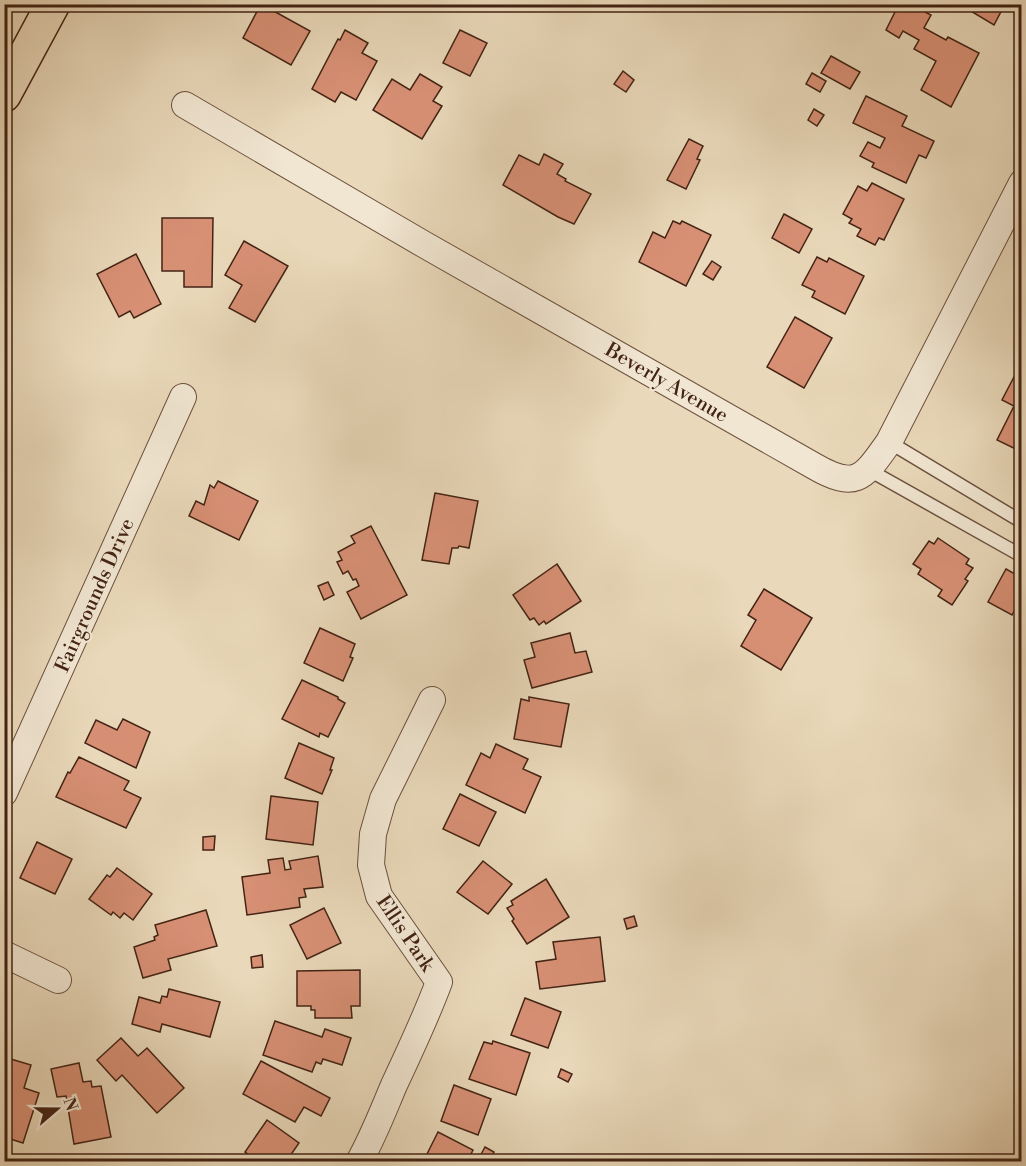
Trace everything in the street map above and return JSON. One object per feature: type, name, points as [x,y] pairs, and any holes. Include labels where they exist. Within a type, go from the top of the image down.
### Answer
[{"type":"highway","points":[[4,95],[52,4]]},
{"type":"street","name":"Beverly Avenue","points":[[185,105],[425,245],[829,475],[844,479],[859,478],[869,470]]},
{"type":"street","points":[[869,470],[889,442],[1022,183]]},
{"type":"street","name":"Fairgrounds Drive","points":[[4,794],[183,397]]},
{"type":"street","name":"Ellis Park","points":[[359,1161],[376,1131],[439,982],[379,896],[371,865],[373,834],[383,800],[432,700]]},
{"type":"street","points":[[4,954],[58,980]]},
{"type":"lane","points":[[889,442],[1022,522]]},
{"type":"lane","points":[[869,470],[1022,556]]},
{"type":"building","points":[[261,4],[310,31],[291,65],[243,38]]},
{"type":"building","points":[[899,4],[910,4],[931,15],[924,28],[946,40],[948,37],[979,53],[951,107],[921,90],[936,61],[914,49],[919,40],[903,31],[899,38],[886,30]]},
{"type":"building","points":[[959,4],[1005,4],[994,25]]},
{"type":"building","points":[[345,30],[368,43],[362,53],[377,61],[356,100],[341,92],[335,102],[312,89]]},
{"type":"building","points":[[460,30],[487,43],[470,76],[443,63]]},
{"type":"building","points":[[831,56],[860,72],[850,89],[821,73]]},
{"type":"building","points":[[623,71],[634,80],[626,92],[614,84]]},
{"type":"building","points":[[812,73],[826,81],[820,92],[806,84]]},
{"type":"building","points":[[420,74],[442,87],[433,101],[442,106],[422,139],[373,110],[392,79],[410,90]]},
{"type":"building","points":[[866,96],[907,116],[902,126],[934,141],[926,158],[919,155],[906,183],[872,167],[874,163],[860,156],[868,142],[880,148],[885,138],[853,123]]},
{"type":"building","points":[[814,109],[824,115],[817,126],[808,120]]},
{"type":"building","points":[[689,139],[703,146],[697,159],[700,160],[686,189],[667,180]]},
{"type":"building","points":[[544,154],[563,164],[557,174],[566,179],[565,181],[591,194],[574,224],[503,185],[519,155],[539,165]]},
{"type":"building","points":[[872,183],[904,199],[884,240],[879,238],[875,245],[857,236],[861,229],[849,223],[852,219],[843,214],[858,186],[867,191]]},
{"type":"building","points":[[784,214],[812,229],[799,253],[772,238]]},
{"type":"building","points":[[162,218],[213,218],[212,287],[184,287],[184,271],[162,271]]},
{"type":"building","points":[[673,221],[680,224],[682,221],[711,235],[686,286],[639,262],[653,232],[665,238]]},
{"type":"building","points":[[244,241],[288,266],[255,322],[229,308],[242,285],[225,275]]},
{"type":"building","points":[[136,254],[161,304],[134,318],[130,311],[119,317],[97,274]]},
{"type":"building","points":[[817,257],[827,262],[829,258],[864,276],[845,314],[812,297],[815,291],[802,285]]},
{"type":"building","points":[[712,261],[721,267],[713,280],[703,274]]},
{"type":"building","points":[[795,317],[832,338],[804,388],[767,367]]},
{"type":"building","points":[[1015,375],[1022,379],[1022,452],[997,440],[1014,406],[1002,400]]},
{"type":"building","points":[[218,481],[258,501],[239,540],[189,516],[196,501],[204,505],[210,485],[214,488]]},
{"type":"building","points":[[435,493],[478,501],[469,548],[459,546],[452,548],[449,564],[422,560]]},
{"type":"building","points":[[371,526],[407,595],[361,619],[347,592],[359,586],[348,571],[343,574],[337,562],[342,560],[338,552],[355,543],[351,536]]},
{"type":"building","points":[[938,538],[969,559],[966,564],[973,568],[965,579],[968,581],[952,605],[938,596],[942,590],[918,574],[921,569],[913,564],[929,541],[934,544]]},
{"type":"building","points":[[557,564],[581,601],[546,624],[544,621],[539,625],[534,618],[530,620],[513,595]]},
{"type":"building","points":[[1006,569],[1022,578],[1022,597],[1012,615],[988,602]]},
{"type":"building","points":[[328,582],[334,595],[324,600],[318,586]]},
{"type":"building","points":[[764,589],[812,618],[781,670],[741,646],[756,620],[748,615]]},
{"type":"building","points":[[320,628],[355,644],[350,657],[353,658],[343,681],[304,663]]},
{"type":"building","points":[[570,633],[575,653],[586,651],[592,672],[532,688],[524,660],[535,657],[531,643]]},
{"type":"building","points":[[302,680],[338,697],[345,703],[328,737],[320,733],[319,737],[282,719]]},
{"type":"building","points":[[529,697],[569,704],[561,747],[514,739],[521,699],[529,701]]},
{"type":"building","points":[[123,719],[150,732],[136,768],[85,743],[96,720],[117,730]]},
{"type":"building","points":[[299,743],[334,758],[330,770],[332,770],[322,794],[285,778]]},
{"type":"building","points":[[496,744],[528,759],[523,769],[541,777],[525,813],[466,785],[481,753],[490,758]]},
{"type":"building","points":[[79,757],[129,781],[124,790],[141,798],[126,828],[56,797],[68,772],[70,773]]},
{"type":"building","points":[[460,794],[496,812],[479,846],[443,829]]},
{"type":"building","points":[[271,796],[318,802],[313,845],[266,839]]},
{"type":"building","points":[[215,836],[214,850],[203,850],[203,837]]},
{"type":"building","points":[[37,842],[72,859],[55,894],[20,878]]},
{"type":"building","points":[[318,856],[323,887],[304,889],[306,897],[299,898],[300,907],[247,915],[242,877],[270,873],[268,860],[283,858],[285,870],[291,869],[289,861]]},
{"type":"building","points":[[483,861],[512,884],[488,914],[457,892]]},
{"type":"building","points":[[117,868],[152,894],[133,920],[124,913],[120,918],[113,912],[111,915],[89,899],[107,875],[110,877]]},
{"type":"building","points":[[546,879],[569,917],[527,944],[512,921],[514,919],[507,908],[513,905],[511,901]]},
{"type":"building","points":[[324,908],[341,943],[307,959],[290,925]]},
{"type":"building","points":[[206,910],[217,946],[168,959],[171,970],[143,978],[134,947],[155,940],[154,937],[158,935],[155,925]]},
{"type":"building","points":[[634,916],[637,926],[627,929],[624,919]]},
{"type":"building","points":[[600,937],[605,981],[540,989],[536,962],[556,959],[553,942]]},
{"type":"building","points":[[262,955],[263,967],[252,968],[251,957]]},
{"type":"building","points":[[360,970],[360,1006],[351,1006],[352,1018],[315,1018],[315,1010],[311,1010],[311,1006],[297,1006],[297,971]]},
{"type":"building","points":[[169,989],[220,1002],[210,1037],[162,1024],[160,1032],[132,1024],[139,997],[160,1003],[162,996],[167,997]]},
{"type":"building","points":[[525,998],[561,1012],[548,1048],[511,1035]]},
{"type":"building","points":[[275,1021],[322,1037],[325,1029],[351,1038],[342,1065],[323,1059],[321,1064],[316,1062],[312,1072],[263,1055]]},
{"type":"building","points":[[121,1038],[138,1056],[147,1048],[184,1088],[157,1113],[122,1075],[116,1081],[97,1060]]},
{"type":"building","points":[[493,1041],[530,1053],[516,1095],[469,1079],[484,1042],[492,1044]]},
{"type":"building","points":[[4,1057],[31,1065],[24,1088],[39,1093],[23,1143],[4,1137]]},
{"type":"building","points":[[261,1061],[330,1098],[321,1116],[304,1107],[295,1122],[243,1094]]},
{"type":"building","points":[[79,1063],[83,1082],[91,1081],[92,1087],[101,1086],[111,1137],[74,1144],[66,1096],[57,1097],[51,1069]]},
{"type":"building","points":[[561,1069],[572,1074],[568,1082],[558,1077]]},
{"type":"building","points":[[454,1085],[491,1099],[478,1135],[441,1121]]},
{"type":"building","points":[[267,1120],[299,1143],[290,1156],[292,1157],[289,1162],[259,1162],[245,1152]]},
{"type":"building","points":[[438,1132],[473,1150],[467,1162],[423,1162]]},
{"type":"building","points":[[485,1147],[494,1152],[489,1162],[479,1158]]}]
